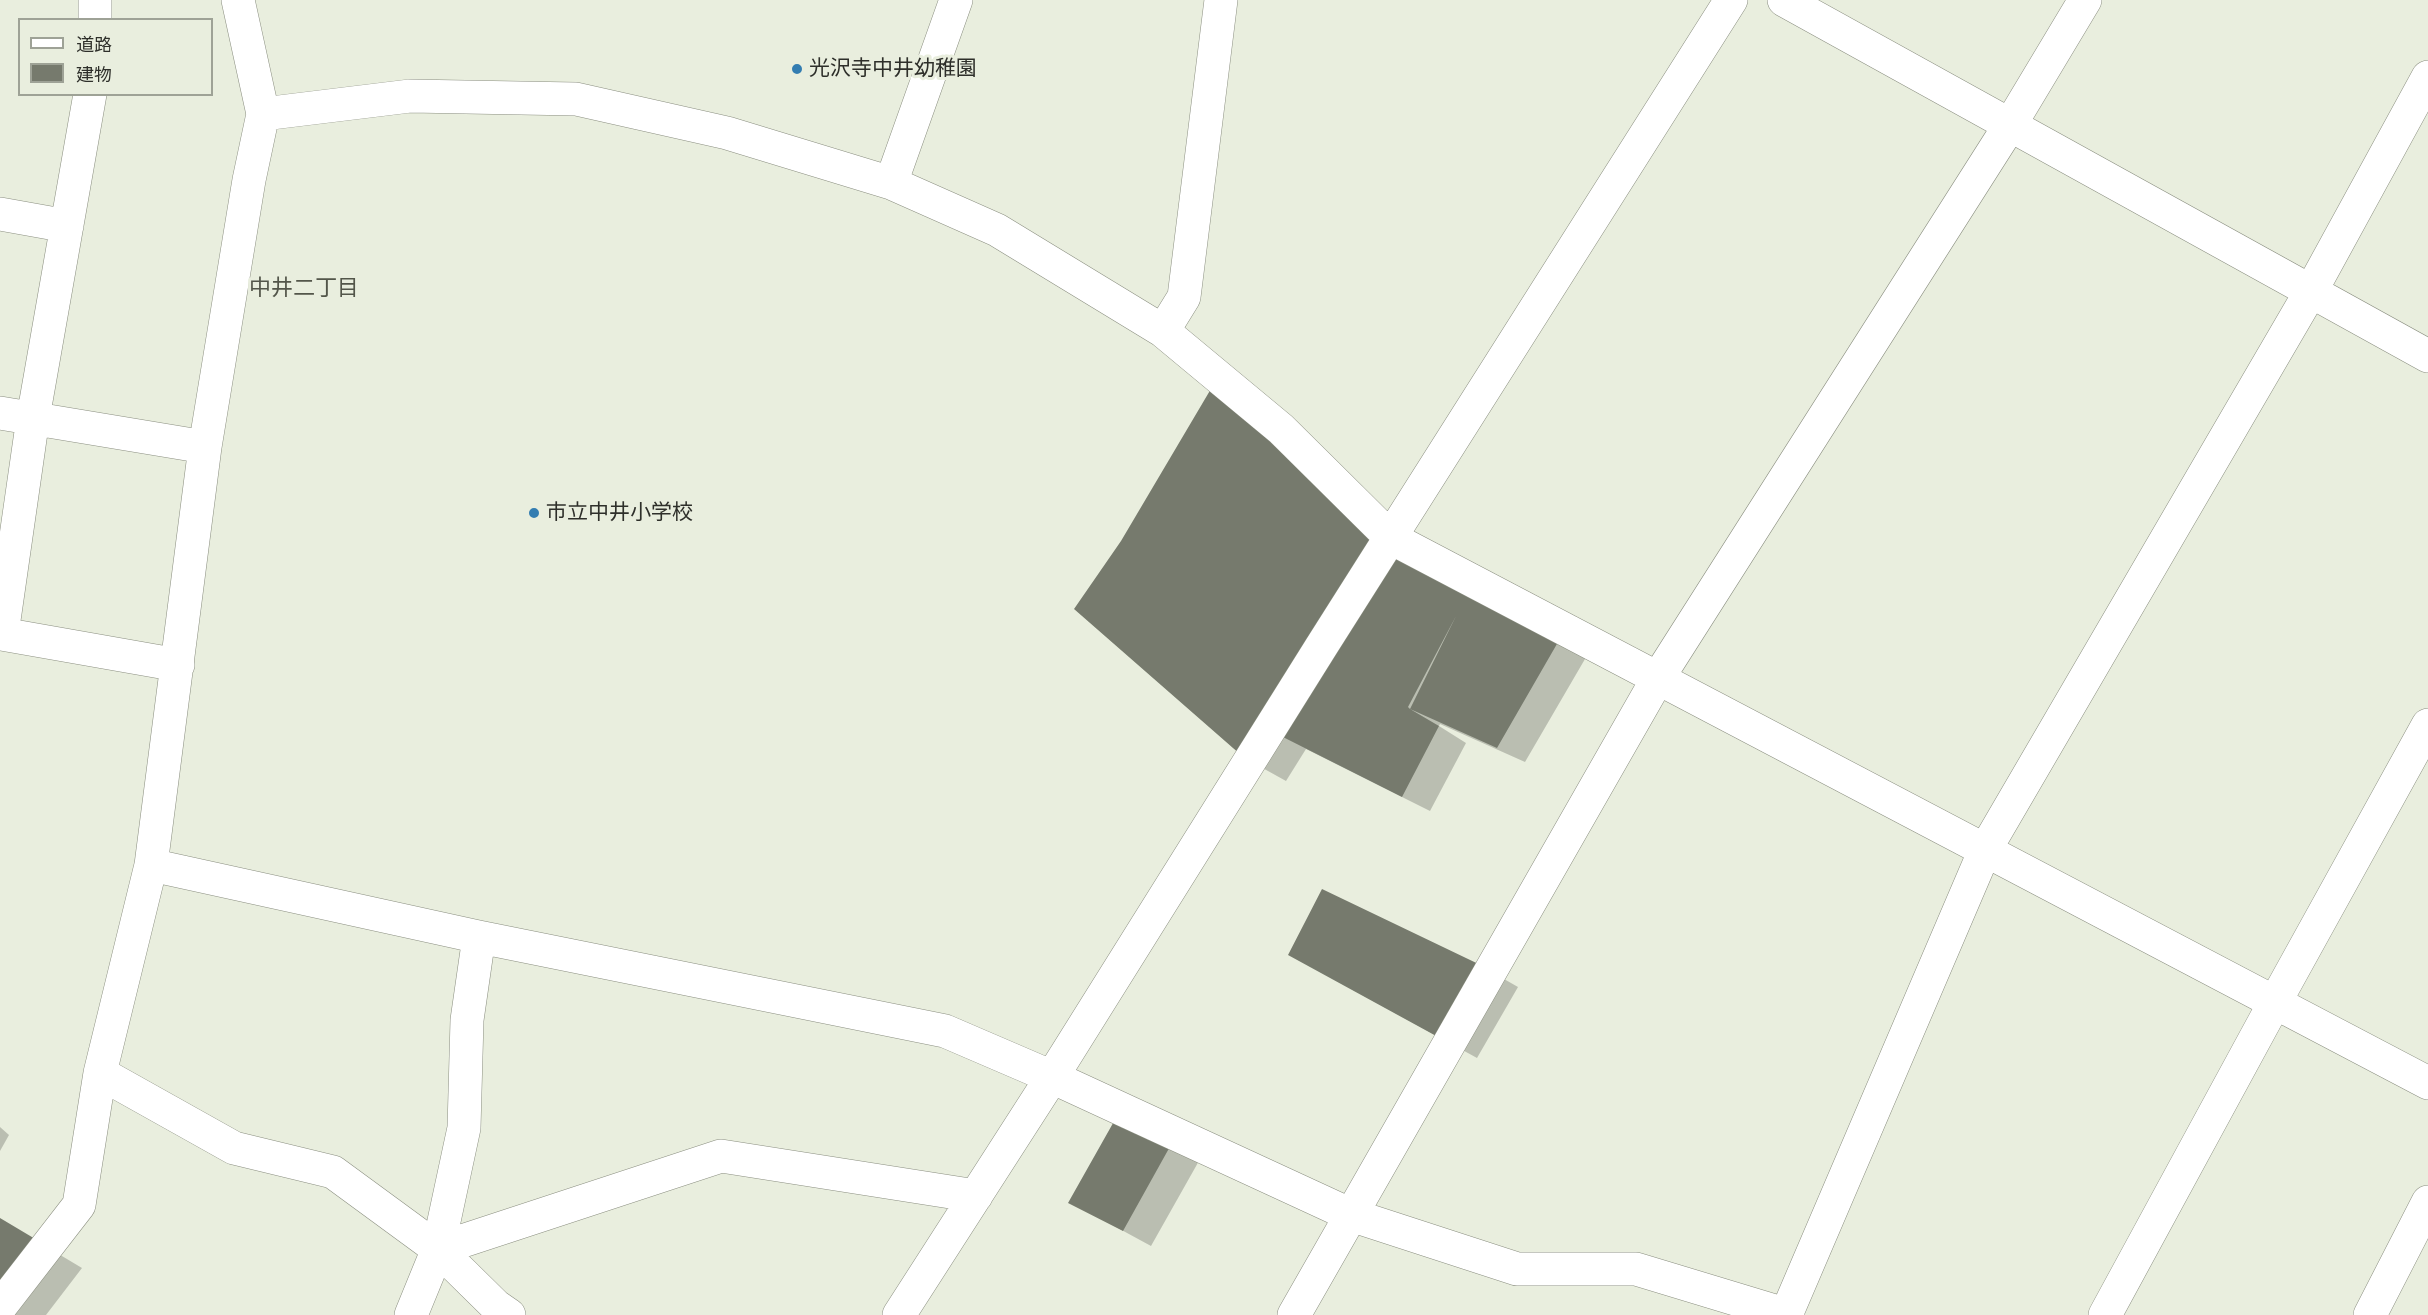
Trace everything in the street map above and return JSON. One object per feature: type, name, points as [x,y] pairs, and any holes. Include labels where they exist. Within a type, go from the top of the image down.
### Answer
[{"type":"street","points":[[95,0],[95,18]]},
{"type":"street","points":[[891,183],[956,0]]},
{"type":"street","points":[[1163,331],[1184,297],[1221,0]]},
{"type":"street","points":[[899,1315],[1052,1077],[1731,0]]},
{"type":"street","points":[[1784,0],[2428,356]]},
{"type":"street","points":[[1294,1315],[1658,678],[2010,125],[2085,0]]},
{"type":"street","points":[[0,1307],[78,1205],[100,1073],[151,865],[205,447],[249,180],[263,114],[244,5]]},
{"type":"street","points":[[151,865],[479,937],[945,1031],[1052,1077],[1351,1215],[1517,1269],[1636,1269],[1787,1315],[1985,850],[2311,291],[2428,77]]},
{"type":"street","points":[[90,96],[33,418],[2,634],[178,664]]},
{"type":"street","points":[[263,114],[410,96],[576,99],[727,133],[891,183],[997,230],[1163,331],[1281,429],[1391,538],[2428,1083]]},
{"type":"street","points":[[0,214],[67,226]]},
{"type":"street","points":[[0,413],[205,447]]},
{"type":"street","points":[[2105,1315],[2428,725]]},
{"type":"street","points":[[411,1315],[438,1249],[464,1128],[467,1020],[479,937]]},
{"type":"street","points":[[100,1073],[234,1148],[333,1172],[438,1249],[496,1306],[509,1315]]},
{"type":"street","points":[[438,1249],[721,1156],[976,1196]]},
{"type":"street","points":[[2370,1315],[2428,1202]]},
{"type":"building","points":[[1218,377],[1391,538],[1565,630],[1497,748],[1410,709],[1439,726],[1402,797],[1269,730],[1249,762],[1074,609],[1121,541]],"holes":[[[1456,616],[1410,709],[1408,707]]]},
{"type":"building","points":[[1322,889],[1491,970],[1449,1043],[1288,955]]},
{"type":"building","points":[[1121,1109],[1177,1134],[1123,1231],[1068,1203]]},
{"type":"building","points":[[0,1218],[47,1246],[0,1307]]},
{"type":"place","name":"光沢寺中井幼稚園","points":[[797,69]]},
{"type":"place","name":"市立中井小学校","points":[[534,513]]},
{"type":"district","name":"中井二丁目","points":[[304,289]]}]
